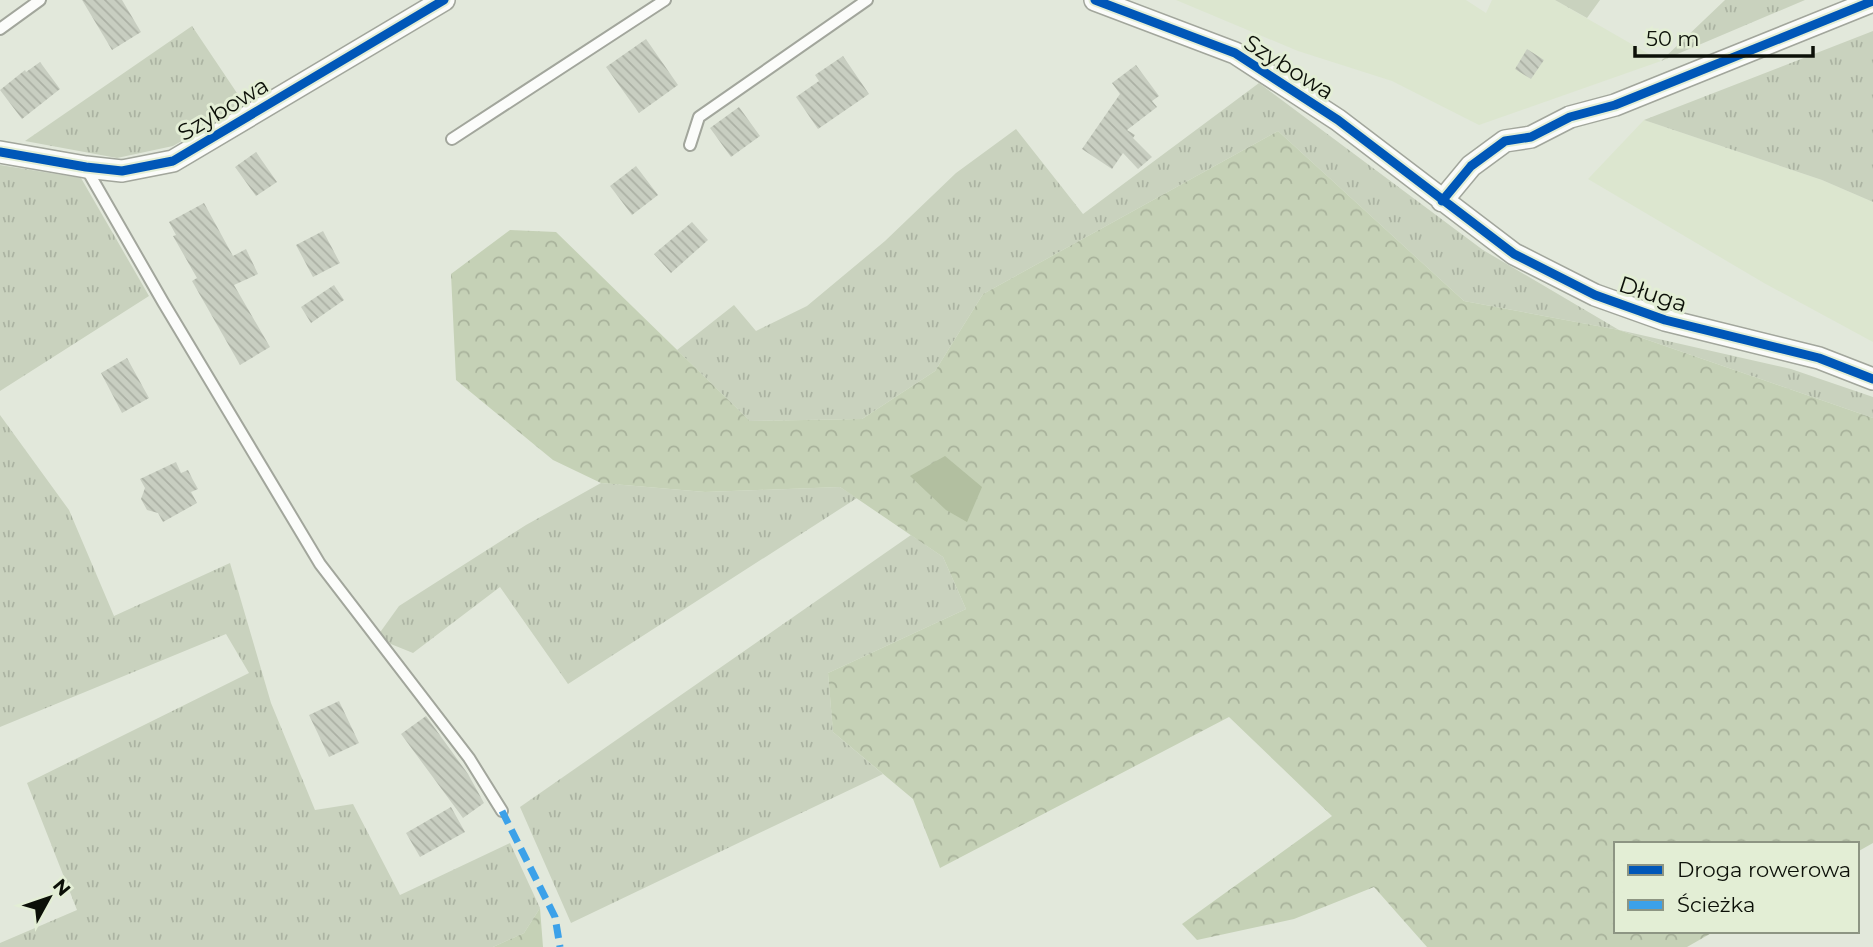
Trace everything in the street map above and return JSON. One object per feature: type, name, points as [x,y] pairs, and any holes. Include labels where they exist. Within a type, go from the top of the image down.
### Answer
[{"type":"street","name":"Szybowa","points":[[0,152],[122,171],[173,161],[444,0]]},
{"type":"street","name":"Szybowa","points":[[1095,0],[1235,53],[1338,120],[1442,201]]},
{"type":"street","points":[[1442,201],[1471,166],[1505,141],[1531,138],[1570,117],[1615,105],[1873,1]]},
{"type":"street","name":"Długa","points":[[1442,201],[1514,254],[1595,295],[1665,320],[1819,358],[1873,379]]},
{"type":"lane","points":[[0,29],[40,0]]},
{"type":"lane","points":[[452,139],[665,0]]},
{"type":"lane","points":[[690,145],[699,117],[867,0]]},
{"type":"lane","points":[[86,167],[163,302],[320,564],[469,758],[502,811]]},
{"type":"shaded area","points":[[1176,0],[1466,0],[1486,13],[1492,0],[1555,0],[1661,61],[1479,125],[1392,81],[1298,51]]},
{"type":"shaded area","points":[[1644,120],[1822,180],[1873,202],[1873,342],[1764,283],[1588,179]]},
{"type":"shaded area","points":[[945,456],[982,487],[967,522],[946,510],[910,476]]},
{"type":"green space","points":[[1555,0],[1600,0],[1587,18]]},
{"type":"green space","points":[[1725,0],[1805,0],[1661,61]]},
{"type":"green space","points":[[192,26],[245,105],[173,146],[117,158],[25,141]]},
{"type":"green space","points":[[1873,31],[1873,202],[1822,180],[1644,120]]},
{"type":"green space","points":[[1259,83],[1483,250],[1619,330],[1464,301],[1278,131],[983,294],[935,371],[862,419],[750,421],[677,350],[734,305],[756,331],[807,306],[885,241],[956,173],[1016,129],[1083,214]]},
{"type":"green space","points":[[1278,131],[1464,301],[1619,330],[1873,418],[1873,843],[1859,851],[1859,842],[1614,842],[1614,933],[1712,933],[1687,947],[1427,947],[1374,887],[1294,919],[1197,940],[1182,924],[1332,816],[1229,717],[940,868],[913,799],[833,732],[828,673],[966,609],[943,557],[840,487],[705,492],[601,483],[553,460],[456,380],[451,274],[510,230],[556,232],[750,421],[862,419],[935,371],[983,294]]},
{"type":"green space","points":[[0,165],[81,178],[149,296],[0,391]]},
{"type":"green space","points":[[1619,330],[1791,369],[1873,397],[1873,418]]},
{"type":"green space","points":[[0,415],[69,510],[114,616],[230,563],[271,703],[315,810],[353,804],[400,895],[510,843],[540,908],[524,933],[493,947],[0,947],[0,943],[77,910],[27,783],[249,673],[226,634],[0,727]]},
{"type":"green space","points":[[601,483],[705,492],[840,487],[857,498],[568,684],[500,587],[413,653],[376,638],[399,606],[526,525]]},
{"type":"green space","points":[[911,535],[943,557],[966,609],[828,673],[833,732],[883,774],[571,923],[520,807]]},
{"type":"green space","points":[[540,908],[543,947],[493,947],[524,933]]},
{"type":"building","points":[[82,0],[122,0],[141,32],[112,50]]},
{"type":"building","points":[[646,39],[678,85],[639,113],[606,67]]},
{"type":"building","points":[[1527,49],[1544,60],[1531,79],[1515,69]]},
{"type":"building","points":[[843,56],[869,94],[818,129],[796,97],[819,81],[815,75]]},
{"type":"building","points":[[40,62],[60,89],[22,119],[0,90]]},
{"type":"building","points":[[1136,65],[1159,96],[1152,101],[1157,107],[1127,130],[1135,135],[1133,138],[1152,157],[1138,169],[1123,153],[1112,169],[1082,149],[1120,94],[1112,83]]},
{"type":"building","points":[[739,107],[760,136],[731,157],[710,128]]},
{"type":"building","points":[[256,152],[277,182],[256,196],[235,167]]},
{"type":"building","points":[[636,166],[658,195],[632,215],[610,186]]},
{"type":"building","points":[[204,203],[233,256],[246,249],[258,274],[234,285],[270,347],[240,365],[192,281],[197,278],[173,236],[176,235],[169,222]]},
{"type":"building","points":[[692,222],[708,240],[671,273],[654,254]]},
{"type":"building","points":[[323,231],[340,263],[313,277],[296,245]]},
{"type":"building","points":[[334,285],[344,300],[311,323],[301,307]]},
{"type":"building","points":[[127,358],[149,398],[122,413],[101,373]]},
{"type":"building","points":[[176,462],[181,473],[188,470],[198,489],[191,492],[197,503],[163,522],[158,513],[147,510],[141,499],[145,488],[140,479]]},
{"type":"building","points":[[339,701],[359,743],[329,757],[309,715]]},
{"type":"building","points":[[426,716],[468,774],[484,803],[463,818],[401,734]]},
{"type":"building","points":[[451,807],[465,832],[420,857],[406,833]]},
{"type":"marked path","points":[[502,811],[555,917],[560,947]]},
{"type":"cycle path","points":[[0,152],[122,171],[173,161],[444,0]]},
{"type":"cycle path","points":[[1095,0],[1235,53],[1338,120],[1514,254],[1595,295],[1665,320],[1819,358],[1873,379]]},
{"type":"cycle path","points":[[1442,201],[1471,166],[1505,141],[1531,137],[1570,117],[1615,105],[1873,1]]}]
